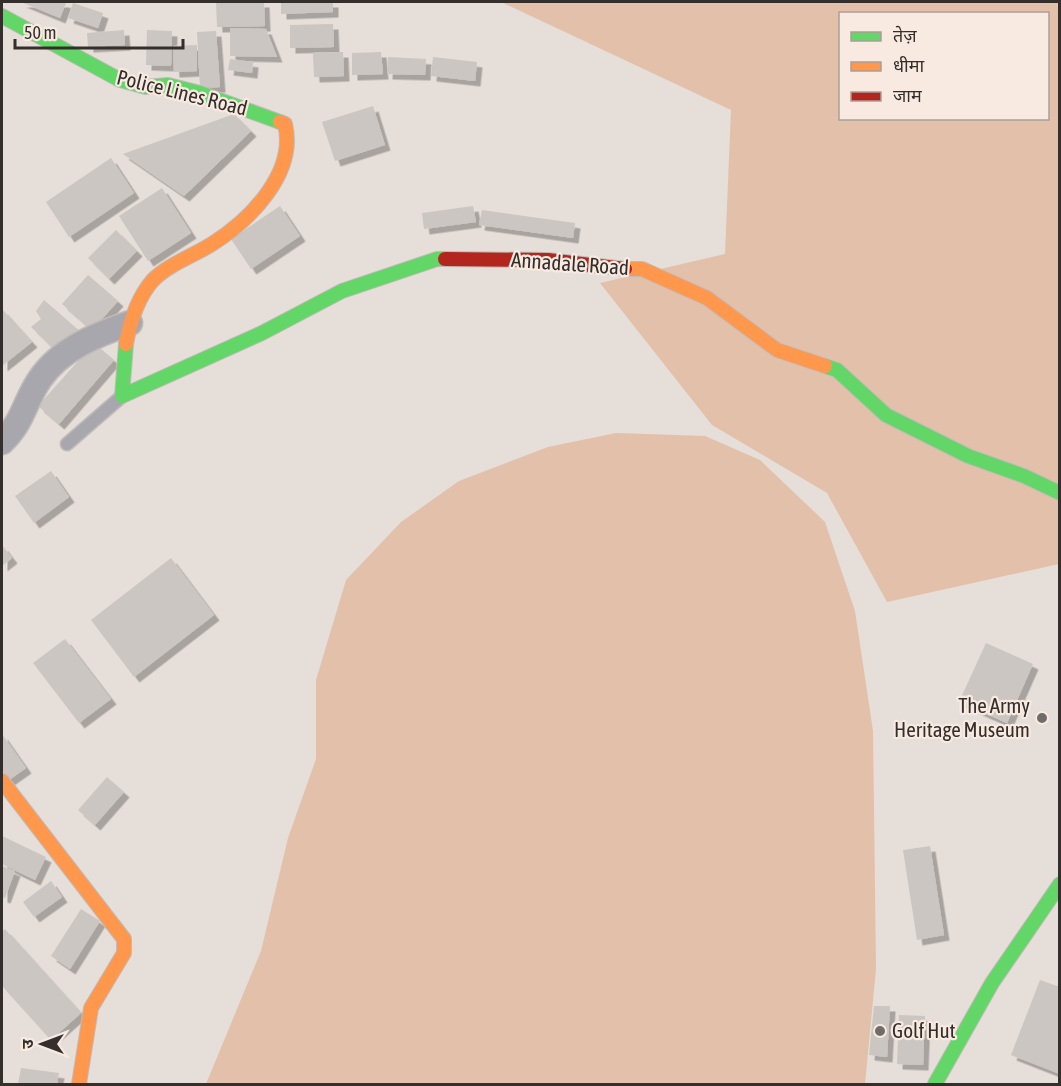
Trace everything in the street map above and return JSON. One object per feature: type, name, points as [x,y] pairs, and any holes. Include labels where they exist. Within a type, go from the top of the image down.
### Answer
[{"type":"street","name":"Police Lines Road","points":[[2,16],[120,80],[146,87],[168,85],[200,93],[266,115],[285,124],[288,134],[287,148],[277,179],[268,196],[226,235],[164,272],[149,286],[130,323],[122,396]]},
{"type":"street","name":"Annadale Road","points":[[122,396],[262,333],[342,291],[436,259],[548,260],[616,269],[642,269],[707,298],[777,350],[837,370],[886,415],[968,456],[1024,476],[1059,493]]},
{"type":"street","points":[[2,442],[16,428],[40,378],[65,354],[98,334],[130,323]]},
{"type":"street","points":[[2,781],[124,939],[124,953],[91,1008],[79,1084]]},
{"type":"street","points":[[935,1084],[992,983],[1059,884]]},
{"type":"lane","name":"Annadale Road","points":[[68,444],[122,396]]},
{"type":"shaded area","points":[[501,2],[1059,2],[1059,564],[887,602],[827,493],[712,425],[600,283],[725,254],[731,110]]},
{"type":"shaded area","points":[[616,433],[705,436],[760,460],[825,522],[855,611],[873,731],[876,969],[865,1084],[206,1084],[261,951],[288,838],[316,759],[316,680],[346,580],[401,522],[459,481],[548,447]]},
{"type":"building","points":[[21,2],[63,2],[66,3],[60,18]]},
{"type":"building","points":[[216,2],[264,2],[265,26],[217,27]]},
{"type":"building","points":[[281,2],[333,2],[333,12],[281,14]]},
{"type":"building","points":[[73,3],[103,13],[98,28],[68,18]]},
{"type":"building","points":[[333,24],[334,47],[290,48],[290,25]]},
{"type":"building","points":[[230,28],[266,29],[277,57],[230,56]]},
{"type":"building","points":[[124,30],[125,45],[88,47],[87,33]]},
{"type":"building","points":[[147,30],[172,31],[171,66],[146,65]]},
{"type":"building","points":[[216,31],[220,87],[200,88],[197,32]]},
{"type":"building","points":[[197,45],[197,71],[174,72],[173,46]]},
{"type":"building","points":[[343,52],[344,76],[314,77],[313,53]]},
{"type":"building","points":[[381,52],[383,74],[352,75],[352,53]]},
{"type":"building","points":[[388,57],[426,59],[425,75],[387,74]]},
{"type":"building","points":[[433,57],[477,62],[475,81],[431,76]]},
{"type":"building","points":[[230,59],[253,62],[252,73],[228,70]]},
{"type":"building","points":[[373,106],[385,145],[335,161],[322,122]]},
{"type":"building","points":[[234,114],[251,131],[184,196],[123,154]]},
{"type":"building","points":[[111,158],[134,193],[69,237],[46,202]]},
{"type":"building","points":[[162,188],[191,233],[148,261],[119,216]]},
{"type":"building","points":[[280,206],[300,236],[251,269],[231,239]]},
{"type":"building","points":[[473,206],[476,222],[424,229],[422,213]]},
{"type":"building","points":[[482,210],[575,223],[573,238],[479,225]]},
{"type":"building","points":[[116,230],[137,251],[109,279],[88,258]]},
{"type":"building","points":[[88,275],[118,301],[92,330],[62,304]]},
{"type":"building","points":[[44,300],[83,334],[67,346],[62,340],[52,347],[31,327],[41,319],[36,311]]},
{"type":"building","points":[[2,309],[32,342],[2,366]]},
{"type":"building","points":[[94,343],[114,360],[59,424],[38,406]]},
{"type":"building","points":[[51,471],[69,497],[34,523],[15,496]]},
{"type":"building","points":[[2,545],[12,558],[2,566]]},
{"type":"building","points":[[171,558],[214,615],[134,677],[91,620]]},
{"type":"building","points":[[65,639],[111,699],[79,723],[33,663]]},
{"type":"building","points":[[986,643],[1033,664],[1007,723],[959,702]]},
{"type":"building","points":[[2,734],[26,768],[9,780],[2,770]]},
{"type":"building","points":[[107,777],[124,792],[95,825],[78,810]]},
{"type":"building","points":[[2,836],[46,857],[35,880],[2,864]]},
{"type":"building","points":[[930,846],[944,935],[917,940],[903,850]]},
{"type":"building","points":[[2,866],[15,871],[5,898],[2,897]]},
{"type":"building","points":[[51,881],[62,897],[34,917],[23,902]]},
{"type":"building","points":[[81,909],[100,921],[70,969],[51,956]]},
{"type":"building","points":[[5,929],[81,1013],[51,1040],[2,986],[2,932]]},
{"type":"building","points":[[1040,980],[1060,987],[1060,1074],[1011,1055]]},
{"type":"building","name":"Golf Hut","points":[[874,1006],[890,1006],[887,1057],[869,1055]]},
{"type":"building","points":[[899,1015],[925,1016],[923,1065],[897,1064]]},
{"type":"building","points":[[21,1068],[59,1073],[57,1084],[18,1084]]},
{"type":"traffic: fast","points":[[2,16],[120,80],[146,87],[168,85],[200,93],[280,122]]},
{"type":"traffic: fast","points":[[126,344],[122,396],[262,333],[342,291],[437,259],[445,259]]},
{"type":"traffic: fast","points":[[825,366],[837,370],[886,415],[968,456],[1024,476],[1060,493]]},
{"type":"traffic: fast","points":[[935,1084],[992,983],[1060,884]]},
{"type":"traffic: slow","points":[[126,344],[135,310],[153,280],[166,269],[227,234],[255,208],[267,193],[284,160],[287,142],[285,124],[280,122]]},
{"type":"traffic: slow","points":[[625,269],[642,269],[707,298],[777,350],[825,366]]},
{"type":"traffic: slow","points":[[2,781],[124,939],[124,953],[91,1008],[79,1084]]},
{"type":"traffic: jam","points":[[445,259],[548,260],[625,269]]},
{"type":"place","name":"The Army Heritage Museum","points":[[1042,718]]},
{"type":"place","name":"Golf Hut","points":[[880,1031]]}]
